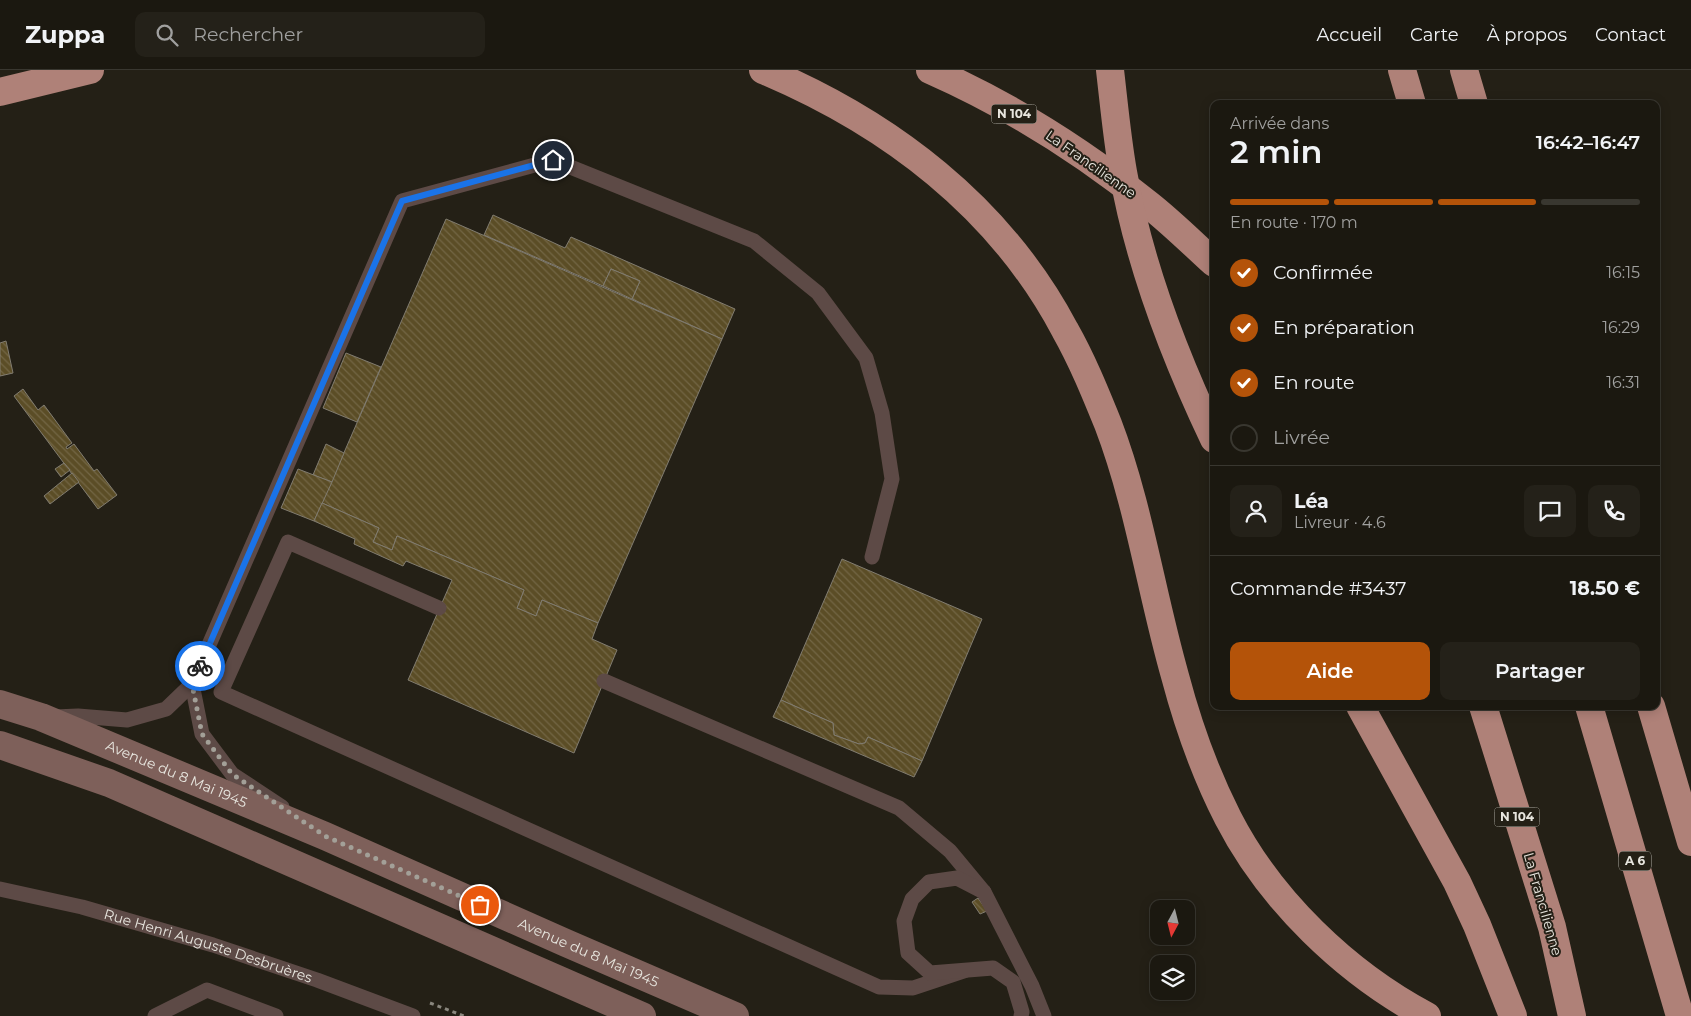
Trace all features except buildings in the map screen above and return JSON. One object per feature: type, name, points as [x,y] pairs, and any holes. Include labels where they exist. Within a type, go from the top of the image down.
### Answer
[{"type":"highway","points":[[0,92],[90,70]]},
{"type":"highway","points":[[763,70],[793,82],[847,110],[887,135],[923,161],[981,216],[1013,251],[1038,286],[1065,328],[1090,381],[1108,426],[1138,522],[1174,675],[1189,725],[1207,775],[1229,821],[1258,866],[1289,907],[1323,942],[1365,977],[1427,1016]]},
{"type":"highway","name":"La Francilienne","points":[[930,70],[1031,123],[1095,164],[1149,205],[1210,259]]},
{"type":"highway","points":[[1110,70],[1123,174],[1142,256],[1174,348],[1210,431]]},
{"type":"highway","points":[[1402,70],[1411,100]]},
{"type":"highway","points":[[1464,70],[1473,100]]},
{"type":"highway","points":[[1362,710],[1458,882],[1513,1016]]},
{"type":"highway","name":"La Francilienne","points":[[1484,710],[1552,927],[1572,1016]]},
{"type":"highway","name":"A 6","points":[[1590,710],[1680,1016]]},
{"type":"highway","points":[[1652,710],[1691,842]]},
{"type":"highway","points":[[1552,927],[1587,1016]]},
{"type":"main road","name":"Avenue du 8 Mai 1945","points":[[0,704],[41,717],[325,836],[735,1016]]},
{"type":"main road","points":[[0,745],[109,783],[642,1016]]},
{"type":"lane","points":[[41,717],[78,716],[127,720],[166,709],[192,684],[402,201],[553,160],[754,241],[818,293],[866,358],[882,413],[892,479],[872,557]]},
{"type":"lane","points":[[439,608],[288,542],[221,692],[879,987],[913,988],[964,971]]},
{"type":"lane","points":[[604,680],[898,808],[950,851],[984,892],[1032,986],[1044,1016]]},
{"type":"lane","points":[[192,684],[202,734],[232,774],[325,836]]},
{"type":"lane","points":[[984,892],[957,878],[930,882],[912,899],[904,921],[908,953],[930,973],[993,968],[1013,982],[1022,1012],[1021,1016]]},
{"type":"lane","name":"Rue Henri Auguste Desbruères","points":[[0,889],[82,907],[213,946],[318,980],[413,1016]]},
{"type":"lane","points":[[155,1016],[207,990],[276,1016]]},
{"type":"way so far","points":[[200,666],[192,684],[202,734],[232,774],[325,836],[480,905]]},
{"type":"route","points":[[200,666],[402,201],[553,160]]}]
